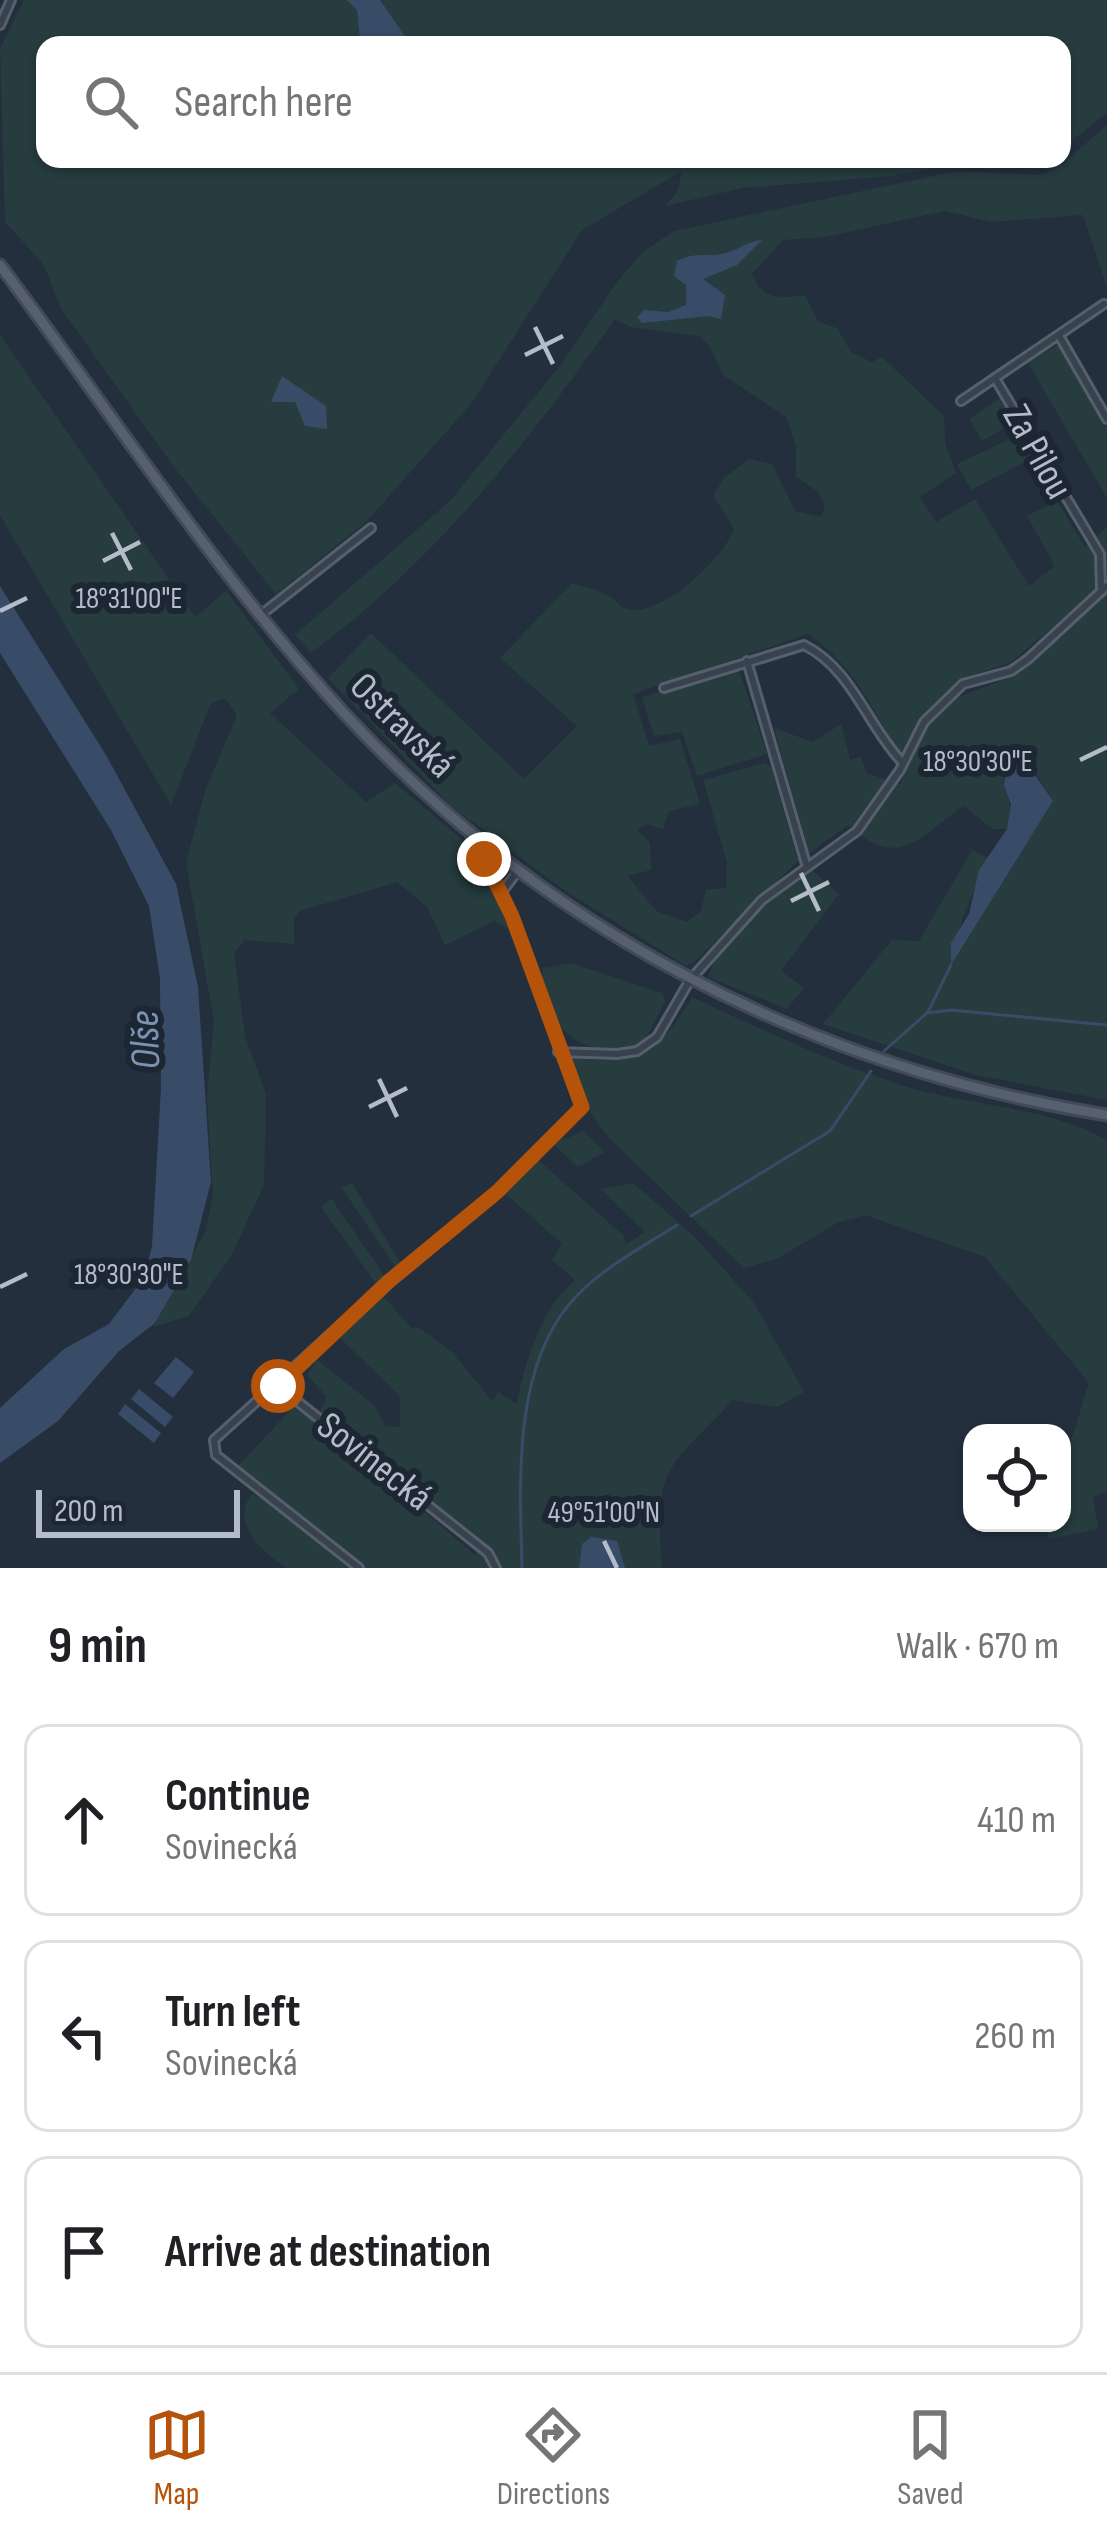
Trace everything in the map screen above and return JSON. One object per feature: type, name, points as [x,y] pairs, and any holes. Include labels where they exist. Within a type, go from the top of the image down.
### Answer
[{"type":"main road","name":"Ostravská","points":[[0,266],[292,653],[377,748],[517,872],[690,980],[887,1064],[1107,1115]]},
{"type":"street","points":[[0,25],[11,0]]},
{"type":"street","name":"Za Pilou","points":[[961,401],[1061,338],[1105,304]]},
{"type":"street","name":"Za Pilou","points":[[1061,338],[1107,418]]},
{"type":"street","name":"Za Pilou","points":[[690,980],[762,900],[857,831],[903,764],[924,722],[963,684],[1011,671],[1104,588],[1100,554],[1076,523],[996,380]]},
{"type":"street","points":[[262,614],[370,528]]},
{"type":"street","points":[[664,688],[804,645],[821,653],[863,702],[886,745],[903,764]]},
{"type":"street","points":[[747,661],[806,864]]},
{"type":"street","name":"Sovinecká","points":[[469,833],[502,892],[582,1107],[497,1192],[388,1282],[278,1386],[488,1553],[496,1568]]},
{"type":"street","points":[[502,892],[517,872]]},
{"type":"street","points":[[558,1052],[637,1051],[657,1037],[690,980]]},
{"type":"street","points":[[278,1386],[214,1439],[213,1447],[359,1568]]},
{"type":"green space","points":[[24,0],[1107,0],[1107,113],[1071,142],[1071,36],[36,36],[36,168],[936,168],[743,188],[665,206],[677,192],[682,171],[582,230],[471,404],[367,521],[276,594],[171,463],[60,307],[44,265],[5,222],[0,49]]},
{"type":"green space","points":[[1107,125],[1107,288],[1083,215],[991,222],[945,211],[825,237],[783,240],[752,274],[761,289],[773,296],[805,295],[818,322],[837,328],[851,352],[872,362],[882,357],[944,416],[945,444],[956,473],[920,497],[936,522],[975,499],[1029,586],[1055,566],[1027,516],[1057,501],[1085,547],[1107,527],[1107,581],[1010,663],[960,679],[918,719],[902,756],[851,675],[808,634],[633,694],[649,746],[680,739],[700,804],[669,811],[663,829],[647,824],[637,829],[650,843],[651,870],[628,876],[656,911],[687,922],[701,911],[706,890],[726,888],[727,862],[703,780],[765,763],[771,767],[798,861],[693,963],[686,966],[561,888],[451,806],[328,678],[371,633],[524,779],[577,726],[500,658],[572,583],[638,610],[671,597],[704,570],[728,541],[734,529],[713,495],[725,477],[749,459],[772,464],[795,511],[821,517],[825,506],[819,493],[796,476],[796,446],[786,417],[723,375],[709,345],[699,336],[631,327],[615,319],[513,455],[398,580],[311,653],[295,635],[450,501],[562,363],[617,282],[643,252],[674,231],[957,171],[1040,175],[1071,168],[1071,156]]},
{"type":"green space","points":[[0,335],[195,617],[226,591],[299,689],[270,713],[366,802],[395,783],[466,843],[512,931],[494,921],[445,945],[427,907],[397,882],[300,911],[294,918],[294,944],[245,940],[234,953],[245,1036],[266,1094],[264,1185],[232,1254],[189,1316],[153,1327],[205,1232],[213,1195],[207,1097],[214,1021],[186,863],[206,788],[237,715],[225,698],[211,703],[171,805],[0,515]]},
{"type":"green space","points":[[1059,344],[1107,427],[1107,498],[1028,363]]},
{"type":"green space","points":[[1002,397],[1016,421],[982,441],[969,419]]},
{"type":"green space","points":[[1022,433],[1036,456],[971,490],[957,464]]},
{"type":"green space","points":[[1107,592],[1107,1100],[976,1075],[823,1024],[892,940],[919,941],[972,850],[991,859],[966,909],[951,963],[1053,801],[1029,763],[1014,752],[1008,771],[1007,829],[993,829],[963,806],[921,838],[895,848],[866,839],[848,825],[809,853],[774,728],[813,742],[841,724],[850,760],[861,756],[866,773],[900,784],[926,728],[958,697],[1011,677]]},
{"type":"green space","points":[[738,667],[767,754],[697,776],[682,732],[654,736],[642,697]]},
{"type":"green space","points":[[811,869],[839,894],[781,971],[804,988],[787,1009],[708,977],[738,931]]},
{"type":"green space","points":[[571,963],[662,993],[665,1002],[643,1043],[604,1050],[570,1036],[557,1023],[543,989],[543,968]]},
{"type":"green space","points":[[692,997],[877,1077],[1062,1121],[1107,1141],[1107,1492],[1093,1496],[1098,1529],[1048,1539],[1048,1532],[1071,1532],[1071,1440],[1089,1383],[985,1257],[865,1215],[837,1223],[777,1259],[744,1268],[609,1138],[587,1108],[570,1058],[630,1058],[656,1046]]},
{"type":"green space","points":[[583,1131],[605,1152],[578,1167],[551,1142],[559,1135],[565,1139]]},
{"type":"green space","points":[[538,1160],[624,1236],[625,1245],[645,1232],[601,1189],[633,1183],[695,1237],[754,1303],[804,1392],[777,1407],[733,1400],[679,1457],[663,1489],[662,1568],[365,1568],[238,1466],[295,1405],[317,1422],[324,1437],[354,1452],[475,1555],[480,1540],[319,1414],[327,1397],[307,1375],[317,1360],[374,1405],[385,1426],[400,1427],[400,1396],[340,1338],[362,1311],[384,1297],[411,1328],[418,1327],[452,1352],[493,1402],[498,1391],[516,1404],[543,1321],[575,1280],[552,1260],[562,1244],[506,1194]]},
{"type":"green space","points":[[352,1183],[401,1264],[396,1268],[341,1187]]},
{"type":"green space","points":[[331,1198],[386,1278],[377,1285],[321,1207]]},
{"type":"green space","points":[[251,1494],[264,1499],[351,1568],[286,1568],[259,1545],[247,1527]]},
{"type":"water","points":[[347,0],[380,0],[405,36],[360,36],[357,10]]},
{"type":"water","points":[[762,240],[737,265],[703,279],[725,295],[721,319],[708,316],[642,323],[637,317],[644,310],[668,312],[686,305],[686,285],[674,276],[677,261],[726,253]]},
{"type":"water","points":[[282,376],[326,406],[327,429],[305,426],[295,402],[271,402]]},
{"type":"water","points":[[0,586],[106,755],[176,884],[198,987],[211,1182],[191,1260],[155,1323],[119,1351],[58,1421],[0,1463],[0,1408],[64,1349],[109,1324],[145,1276],[152,1246],[161,1088],[160,978],[149,906],[111,830],[0,653]]},
{"type":"water","points":[[1019,752],[1053,801],[951,965],[951,943],[969,914],[979,870],[1007,829],[1011,804],[1004,785],[1010,755]]},
{"type":"water","points":[[176,1357],[194,1372],[173,1398],[154,1383]]},
{"type":"water","points":[[139,1389],[173,1417],[165,1427],[131,1399]]},
{"type":"water","points":[[125,1404],[161,1433],[154,1443],[118,1414]]},
{"type":"water","points":[[591,1537],[617,1541],[625,1568],[579,1568],[582,1544]]},
{"type":"waterway","points":[[928,1012],[951,965]]},
{"type":"waterway","points":[[884,1051],[927,1013],[951,1010],[1107,1025]]},
{"type":"waterway","points":[[691,1216],[830,1131],[871,1071]]},
{"type":"waterway","points":[[522,1568],[524,1428],[529,1393],[553,1329],[595,1279],[677,1225]]},
{"type":"route","points":[[278,1386],[388,1282],[497,1192],[582,1107],[558,1052],[512,916],[484,859]]},
{"type":"water label","name":"Olše","points":[[146,1040]]}]
